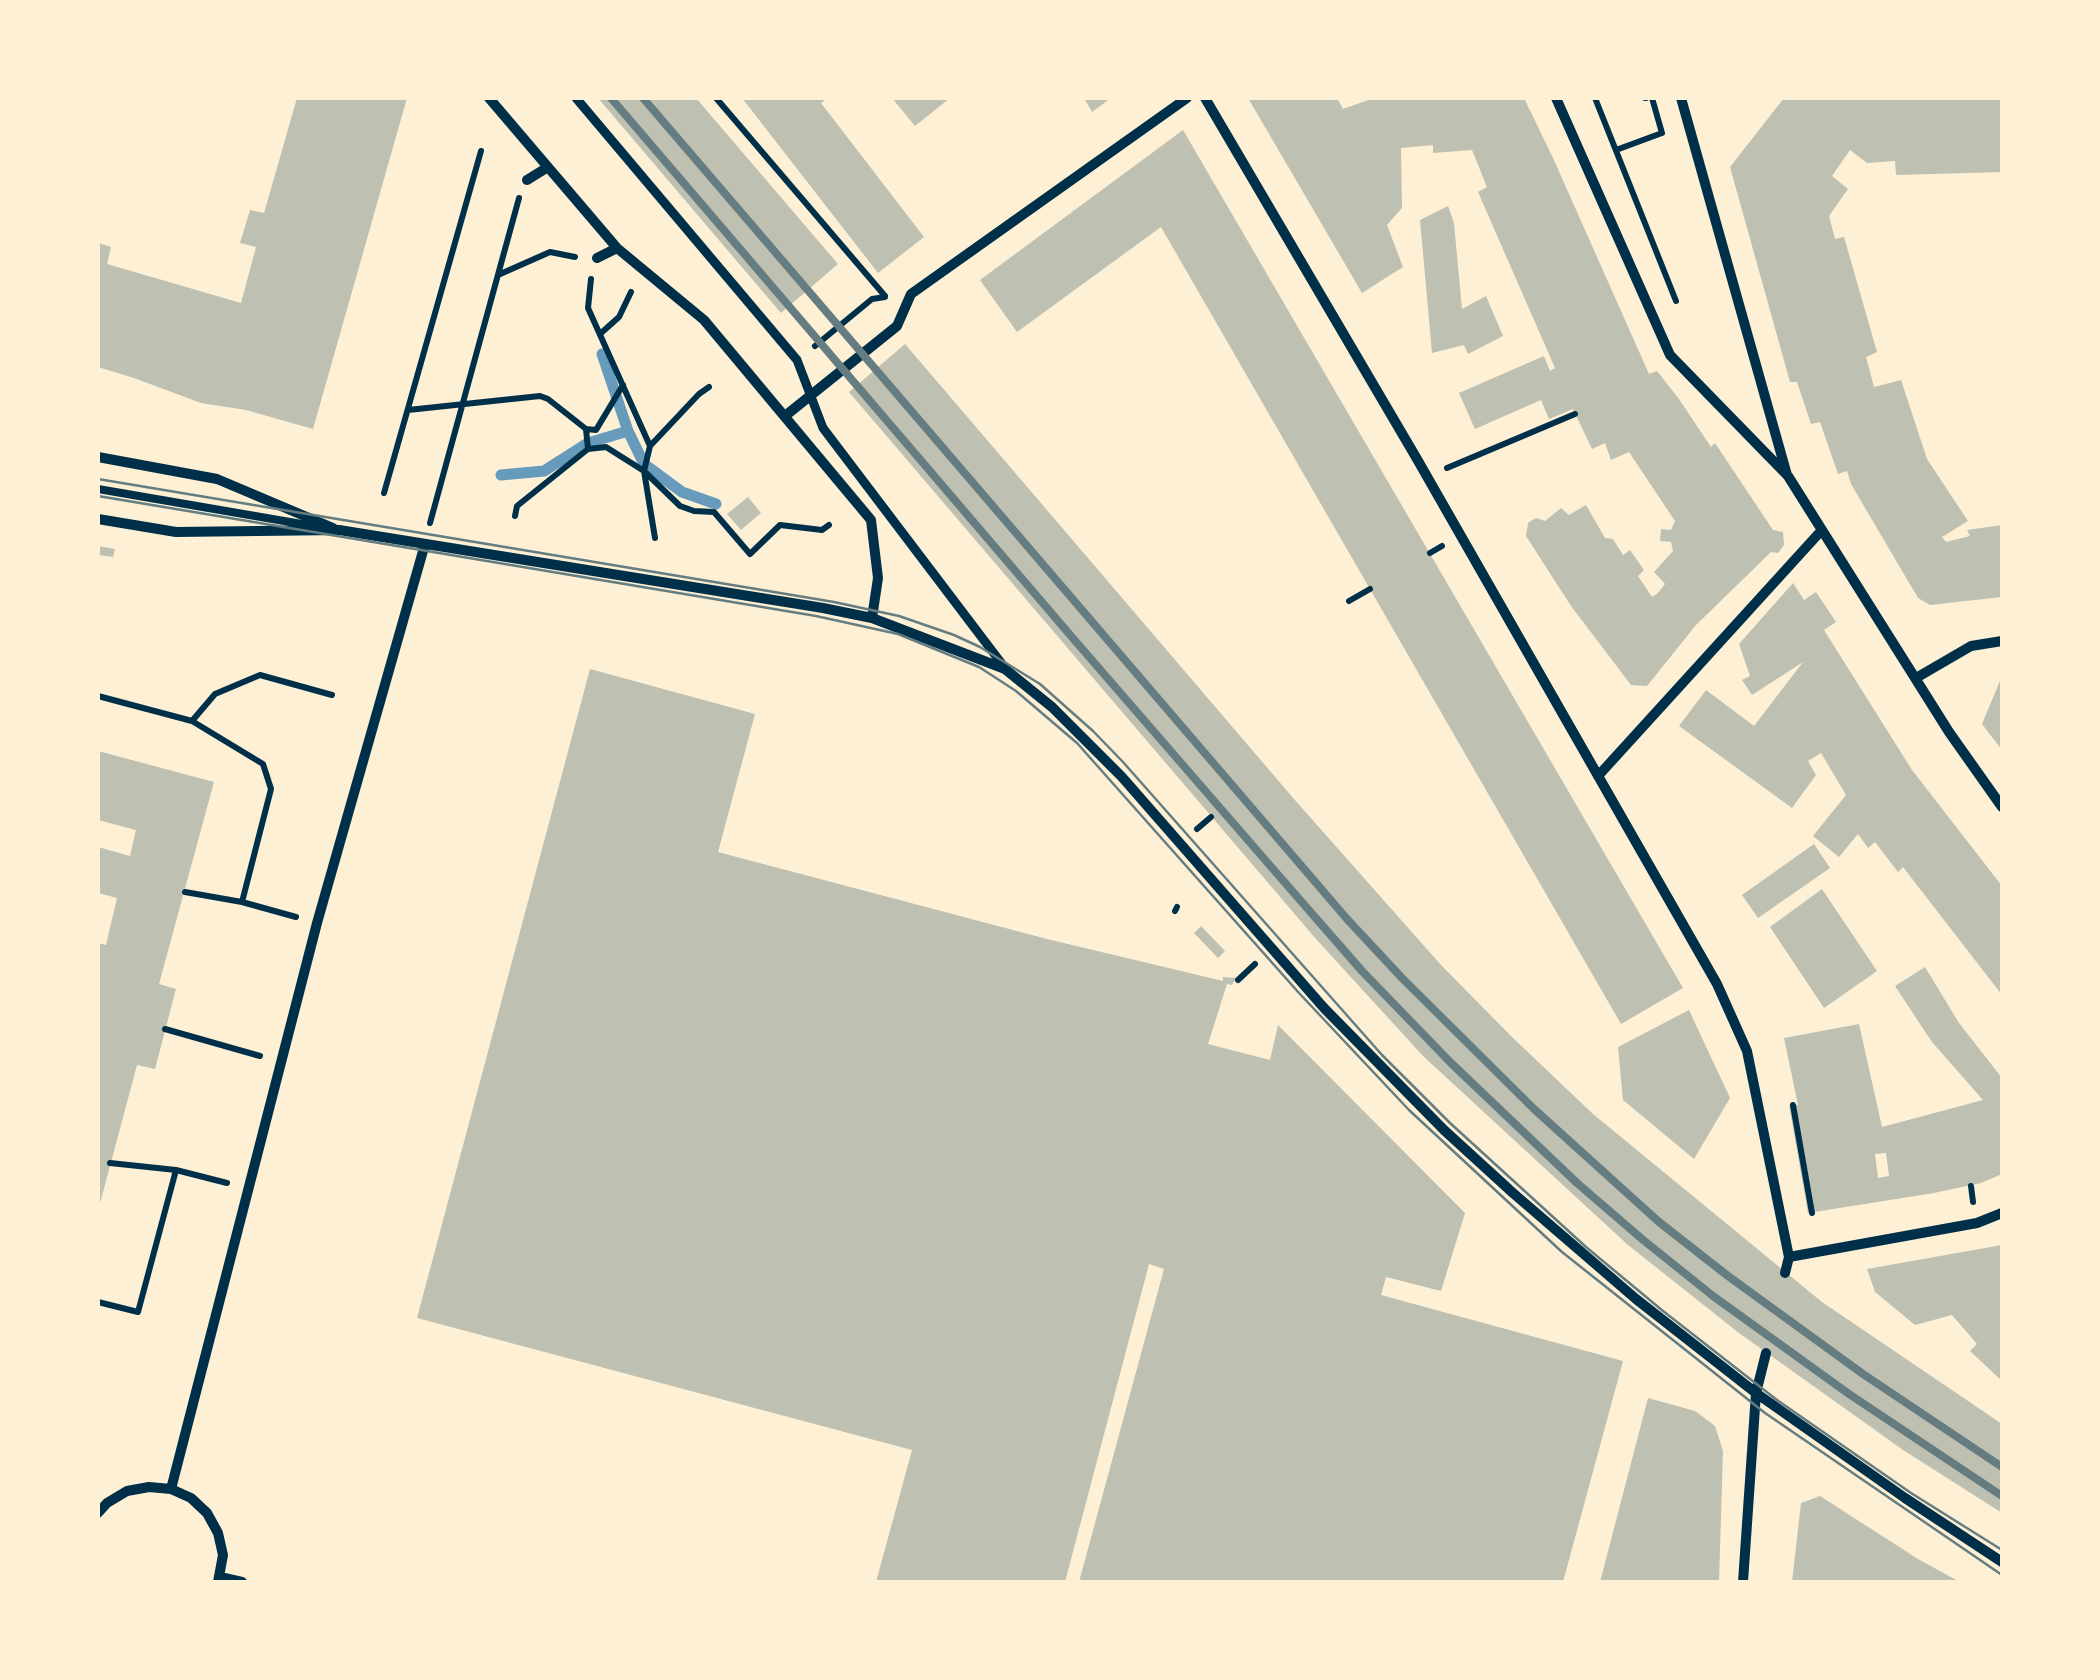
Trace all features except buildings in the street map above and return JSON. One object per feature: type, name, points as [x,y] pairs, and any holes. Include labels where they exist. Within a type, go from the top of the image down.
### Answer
[{"type":"street","points":[[489,98],[617,248],[704,320],[871,520],[878,578],[872,618]]},
{"type":"street","points":[[576,98],[798,360],[823,428],[1005,669],[1052,706],[1122,777],[1324,1008],[1444,1130],[1598,1267],[1756,1393],[2002,1562]]},
{"type":"street","points":[[786,416],[896,326],[912,294],[1186,98]]},
{"type":"street","points":[[1205,98],[1717,984],[1748,1051],[1789,1256],[1786,1273]]},
{"type":"street","points":[[1556,98],[1670,355],[1788,476],[1948,732],[2002,807]]},
{"type":"street","points":[[1682,98],[1788,476]]},
{"type":"street","points":[[527,180],[548,167]]},
{"type":"street","points":[[594,259],[617,248]]},
{"type":"street","points":[[98,457],[217,479],[339,530]]},
{"type":"street","points":[[98,520],[176,532],[339,530],[823,608],[872,618],[1005,669]]},
{"type":"street","points":[[1598,776],[1821,531]]},
{"type":"street","points":[[171,1489],[317,923],[425,544]]},
{"type":"street","points":[[1916,678],[1971,646],[2002,641]]},
{"type":"street","points":[[1789,1256],[1977,1223],[2002,1213]]},
{"type":"street","points":[[1743,1582],[1756,1393],[1766,1353]]},
{"type":"street","points":[[98,1513],[107,1502],[126,1491],[149,1487],[171,1489],[191,1498],[208,1514],[218,1533],[223,1555],[219,1580],[242,1582]]},
{"type":"lane","points":[[98,489],[339,530]]},
{"type":"path","points":[[716,98],[886,297]]},
{"type":"path","points":[[1594,98],[1677,304]]},
{"type":"path","points":[[1616,150],[1662,133],[1647,98]]},
{"type":"path","points":[[384,493],[481,151]]},
{"type":"path","points":[[425,544],[496,276],[523,182],[527,180]]},
{"type":"path","points":[[496,276],[550,252],[594,259],[588,308],[650,446]]},
{"type":"path","points":[[600,334],[619,317],[632,292]]},
{"type":"path","points":[[798,360],[872,299],[912,294]]},
{"type":"path","points":[[408,410],[540,396],[548,398],[586,429],[596,430],[623,385]]},
{"type":"path","points":[[655,538],[644,471],[650,446],[709,387]]},
{"type":"path","points":[[1426,477],[1575,414]]},
{"type":"path","points":[[586,429],[588,449]]},
{"type":"path","points":[[515,516],[517,506],[588,449],[606,448],[644,471],[680,506],[694,512],[714,512],[750,554],[780,525],[822,530],[829,526]]},
{"type":"path","points":[[1350,601],[1370,589]]},
{"type":"path","points":[[192,721],[215,694],[260,675],[332,695]]},
{"type":"path","points":[[98,696],[192,721],[264,764],[271,789],[242,902]]},
{"type":"path","points":[[1194,832],[1212,817]]},
{"type":"path","points":[[186,892],[242,902],[317,923]]},
{"type":"path","points":[[1238,980],[1260,960]]},
{"type":"path","points":[[165,1029],[282,1061]]},
{"type":"path","points":[[1793,1105],[1812,1212]]},
{"type":"path","points":[[110,1162],[176,1170],[247,1188]]},
{"type":"path","points":[[98,1302],[138,1312],[176,1170]]},
{"type":"waterway","points":[[602,354],[628,431],[644,464],[682,492],[716,504]]},
{"type":"waterway","points":[[501,475],[544,471],[588,443],[628,431]]},
{"type":"tram line","points":[[98,479],[834,602],[899,616],[980,647],[1040,684],[1093,731],[1382,1055],[1586,1247],[1777,1400],[1911,1493],[2002,1550]]},
{"type":"tram line","points":[[98,496],[816,616],[898,634],[979,667],[1016,691],[1077,743],[1299,993],[1409,1110],[1562,1252],[1765,1413],[2002,1575]]},
{"type":"railway","points":[[611,98],[1273,869],[1362,971],[1451,1063],[1577,1183],[1713,1296],[1849,1394],[2002,1496]]},
{"type":"railway","points":[[643,98],[1347,919],[1402,978],[1534,1109],[1659,1222],[1863,1374],[2002,1467]]}]
